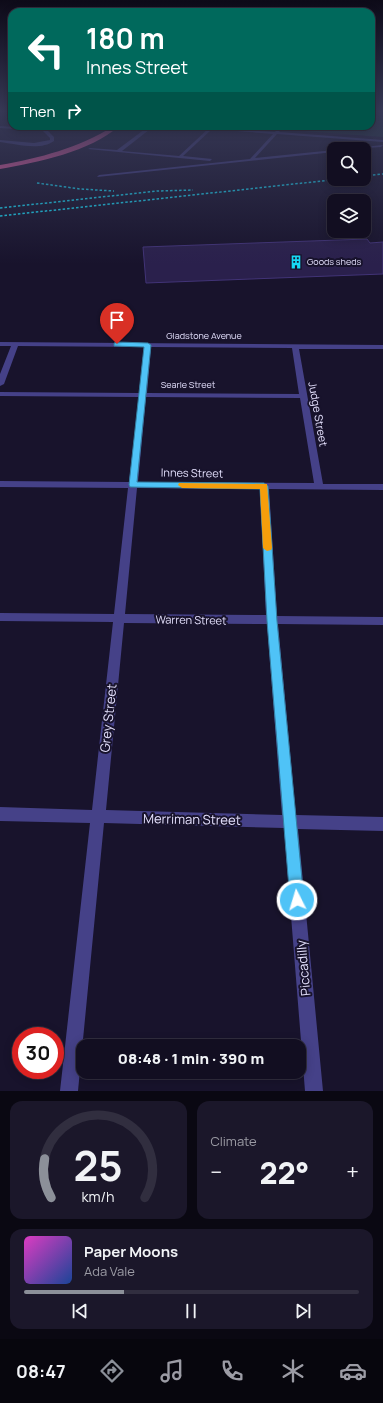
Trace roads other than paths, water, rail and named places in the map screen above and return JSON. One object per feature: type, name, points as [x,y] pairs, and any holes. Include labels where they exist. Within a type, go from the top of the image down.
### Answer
[{"type":"highway","points":[[0,167],[28,162]]},
{"type":"street","points":[[99,176],[228,162]]},
{"type":"street","name":"Gladstone Avenue","points":[[0,344],[383,347]]},
{"type":"street","points":[[0,384],[16,344]]},
{"type":"street","name":"Grey Street","points":[[69,1091],[148,345]]},
{"type":"street","name":"Judge Street","points":[[295,346],[319,486]]},
{"type":"street","name":"Searle Street","points":[[0,394],[304,396]]},
{"type":"street","name":"Innes Street","points":[[0,484],[383,487]]},
{"type":"street","name":"Piccadilly","points":[[264,486],[272,621],[314,1091]]},
{"type":"street","name":"Warren Street","points":[[0,617],[383,621]]},
{"type":"street","name":"Merriman Street","points":[[0,814],[383,824]]},
{"type":"railway","points":[[371,175],[383,174]]},
{"type":"railway","points":[[0,216],[327,180]]},
{"type":"railway","points":[[37,183],[80,189],[114,191]]},
{"type":"railway","points":[[0,208],[157,191],[193,190]]},
{"type":"place","name":"Goods sheds","points":[[296,262]]}]
